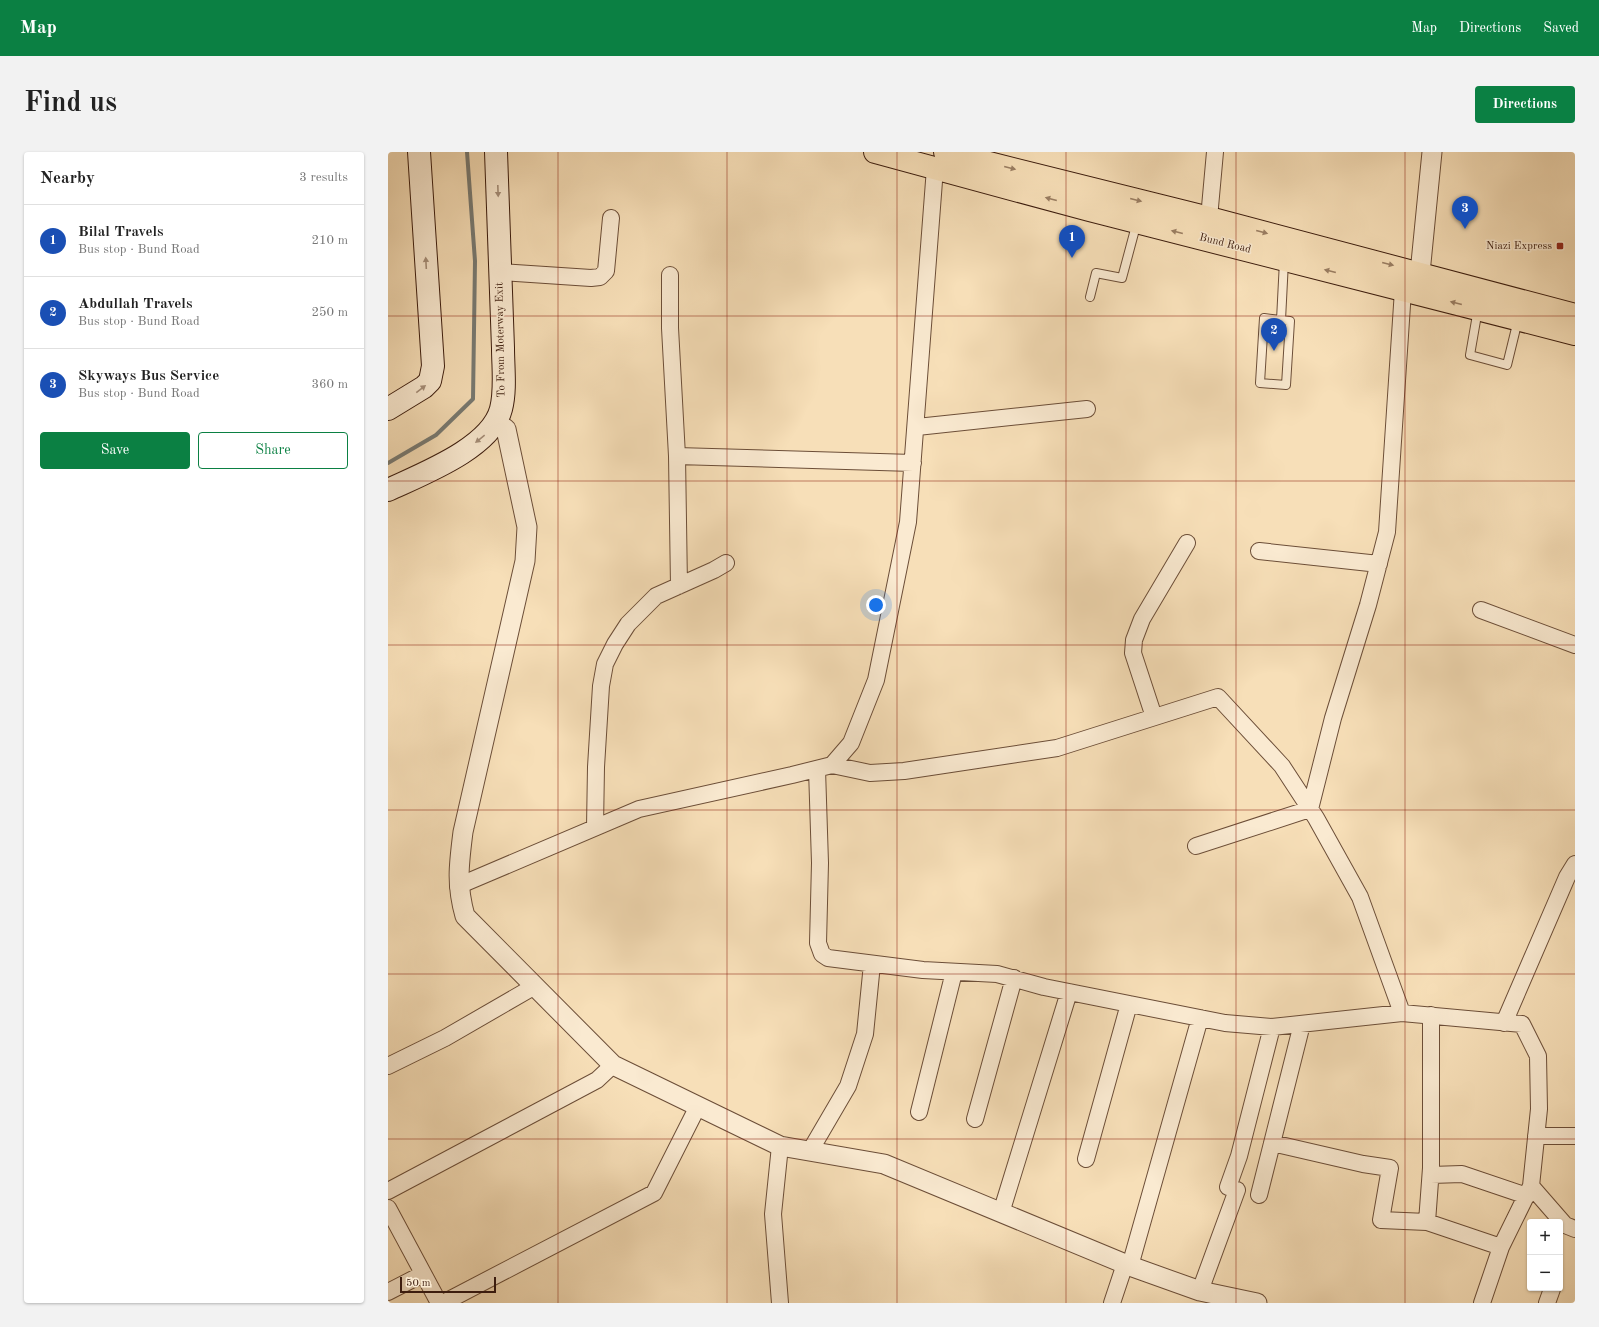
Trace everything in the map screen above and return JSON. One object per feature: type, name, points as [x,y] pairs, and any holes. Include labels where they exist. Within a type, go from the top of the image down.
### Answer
[{"type":"main road","points":[[388,409],[424,387],[430,381],[433,366],[420,152]]},
{"type":"main road","name":"To From Moterway Exit","points":[[388,490],[448,460],[481,438],[496,422],[501,408],[503,380],[496,152]]},
{"type":"main road","name":"Bund Road","points":[[875,152],[940,160],[1209,218],[1285,249],[1403,290],[1478,309],[1575,315]]},
{"type":"main road","name":"Bund Road","points":[[940,160],[1137,222],[1420,273],[1521,311],[1575,334]]},
{"type":"street","points":[[1209,218],[1215,152]]},
{"type":"street","points":[[1420,273],[1432,152]]},
{"type":"street","points":[[940,160],[908,522],[876,680],[851,743],[824,767],[818,943],[822,954],[828,958],[923,970],[997,974],[1069,992],[1225,1023],[1272,1027],[1402,1012],[1522,1024],[1538,1056],[1539,1109],[1529,1191],[1501,1247],[1482,1303]]},
{"type":"street","points":[[500,272],[591,278],[600,277],[606,271],[611,218]]},
{"type":"street","points":[[670,275],[670,328],[677,456],[679,586]]},
{"type":"street","points":[[1310,809],[1333,718],[1368,605],[1387,532],[1403,290]]},
{"type":"street","points":[[916,427],[1087,409]]},
{"type":"street","points":[[496,422],[506,428],[528,526],[525,561],[463,832],[458,868],[458,886],[465,916],[613,1065],[780,1146],[884,1164],[1128,1265],[1200,1291],[1257,1303]]},
{"type":"street","points":[[677,456],[913,463]]},
{"type":"street","points":[[1154,717],[1133,653],[1134,640],[1142,619],[1187,542]]},
{"type":"street","points":[[1259,552],[1379,564]]},
{"type":"street","points":[[595,827],[599,708],[605,664],[615,644],[628,624],[656,596],[714,570],[726,562]]},
{"type":"street","points":[[1481,610],[1575,645]]},
{"type":"street","points":[[458,886],[639,809],[824,767],[870,773],[904,771],[1057,748],[1218,697],[1282,766],[1310,809],[1360,897],[1402,1012]]},
{"type":"street","points":[[1196,846],[1310,809]]},
{"type":"street","points":[[1504,1023],[1572,876]]},
{"type":"street","points":[[810,1151],[848,1086],[865,1034],[872,964]]},
{"type":"street","points":[[919,1112],[954,972]]},
{"type":"street","points":[[975,1120],[1014,978]]},
{"type":"street","points":[[388,1066],[445,1038],[535,986]]},
{"type":"street","points":[[1001,1213],[1069,992]]},
{"type":"street","points":[[1086,1159],[1130,1004]]},
{"type":"street","points":[[1427,1222],[1431,1175],[1431,1015]]},
{"type":"street","points":[[1112,1303],[1128,1265],[1200,1018]]},
{"type":"street","points":[[1259,1195],[1302,1024]]},
{"type":"street","points":[[1200,1291],[1237,1190],[1228,1187],[1239,1156],[1272,1027]]},
{"type":"street","points":[[388,1191],[597,1080],[613,1065]]},
{"type":"street","points":[[443,1303],[654,1193],[698,1106]]},
{"type":"street","points":[[1536,1136],[1575,1136]]},
{"type":"street","points":[[1272,1143],[1363,1164],[1390,1168],[1382,1220],[1427,1222],[1501,1247]]},
{"type":"street","points":[[780,1146],[773,1214],[780,1303]]},
{"type":"street","points":[[1431,1175],[1462,1174],[1529,1191],[1565,1224],[1575,1229]]},
{"type":"street","points":[[388,1208],[439,1303]]},
{"type":"street","points":[[388,1292],[423,1274]]},
{"type":"lane","points":[[1090,297],[1096,273],[1122,278],[1137,222]]},
{"type":"lane","points":[[1281,320],[1285,249]]},
{"type":"lane","points":[[1478,309],[1470,356],[1507,365],[1521,311]]},
{"type":"lane","points":[[1264,318],[1281,320],[1290,320],[1286,385],[1260,382],[1264,318]]},
{"type":"waterway","points":[[388,463],[436,435],[473,399],[475,261],[467,152]]},
{"type":"place","name":"Skyways Bus Service","points":[[1465,229]]},
{"type":"place","name":"Niazi Express","points":[[1560,246]]},
{"type":"place","name":"Bilal Travels","points":[[1072,258]]},
{"type":"place","name":"Abdullah Travels","points":[[1274,351]]}]
